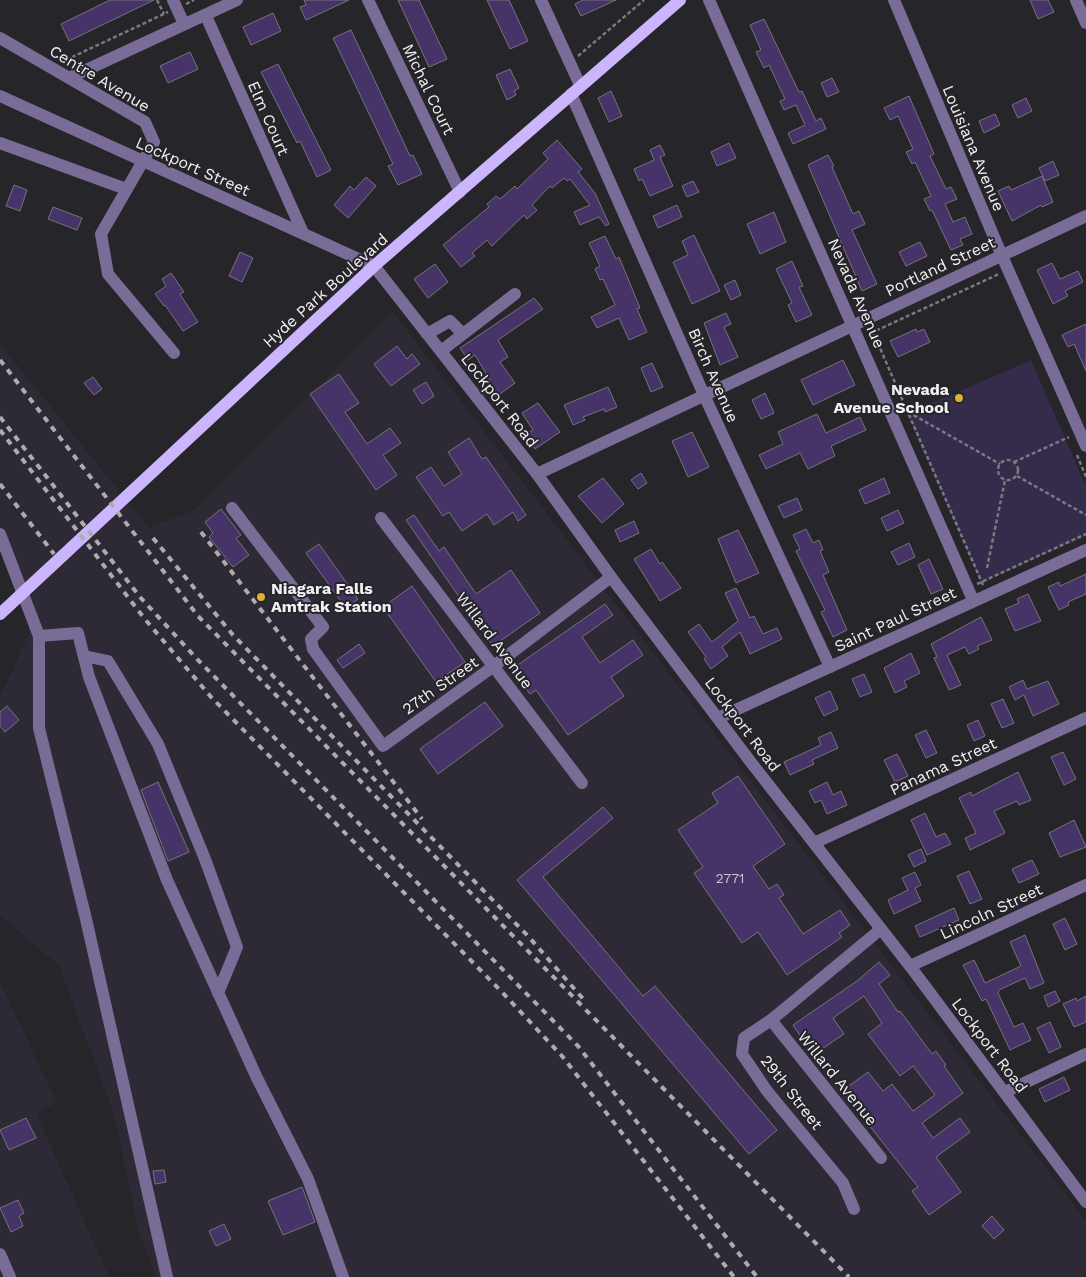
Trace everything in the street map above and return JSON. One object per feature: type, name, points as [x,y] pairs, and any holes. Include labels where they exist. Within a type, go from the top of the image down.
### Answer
[{"type":"main road","name":"Hyde Park Boulevard","points":[[0,614],[374,266],[680,0]]},
{"type":"street","points":[[71,78],[237,0]]},
{"type":"street","name":"Michal Court","points":[[368,0],[460,192]]},
{"type":"street","points":[[541,0],[580,85]]},
{"type":"street","name":"Nevada Avenue","points":[[709,0],[973,600]]},
{"type":"street","name":"Louisiana Avenue","points":[[894,0],[1002,256],[1086,446]]},
{"type":"street","points":[[1076,0],[1086,23]]},
{"type":"street","points":[[175,4],[184,24]]},
{"type":"street","name":"Elm Court","points":[[206,16],[303,233]]},
{"type":"street","name":"Centre Avenue","points":[[0,38],[145,122],[154,142],[141,161]]},
{"type":"street","name":"Birch Avenue","points":[[571,94],[704,395],[830,667]]},
{"type":"street","name":"Lockport Street","points":[[0,96],[374,266]]},
{"type":"street","points":[[0,143],[126,188]]},
{"type":"street","points":[[141,161],[101,234],[108,274],[174,353]]},
{"type":"street","name":"Portland Street","points":[[537,474],[1086,216]]},
{"type":"street","name":"Lockport Road","points":[[374,266],[537,474],[611,577],[910,966],[1086,1202]]},
{"type":"street","points":[[441,351],[515,294]]},
{"type":"street","points":[[427,334],[450,321],[463,334]]},
{"type":"street","name":"27th Street","points":[[232,508],[323,627],[311,639],[313,649],[383,746],[494,666],[611,577]]},
{"type":"street","name":"Willard Avenue","points":[[381,518],[582,783]]},
{"type":"street","points":[[0,534],[38,636],[39,728],[88,929],[167,1277]]},
{"type":"street","name":"Saint Paul Street","points":[[718,718],[1086,550]]},
{"type":"street","points":[[38,636],[78,633],[89,677],[167,880],[257,1078],[308,1179],[343,1277]]},
{"type":"street","points":[[84,656],[108,661],[113,669],[158,744],[201,850],[237,947],[218,993]]},
{"type":"street","name":"Panama Street","points":[[814,843],[1086,718]]},
{"type":"street","name":"Lincoln Street","points":[[910,966],[1086,885]]},
{"type":"street","name":"29th Street","points":[[854,1209],[843,1183],[767,1090],[742,1054],[744,1038],[771,1020],[881,929]]},
{"type":"street","name":"Willard Avenue","points":[[771,1020],[881,1158]]},
{"type":"street","points":[[1005,1092],[1086,1054]]},
{"type":"street","points":[[0,1254],[10,1277]]},
{"type":"path","points":[[157,0],[164,14]]},
{"type":"path","points":[[66,60],[164,14],[175,4],[194,0]]},
{"type":"path","points":[[570,62],[644,0]]},
{"type":"path","points":[[984,586],[873,332],[999,275]]},
{"type":"path","points":[[908,412],[1000,464]]},
{"type":"path","points":[[1014,462],[1019,469],[1017,476],[1012,480],[1005,480],[998,474],[1000,464],[1005,460],[1014,462],[1069,437]]},
{"type":"path","points":[[1017,476],[1086,515]]},
{"type":"path","points":[[986,568],[1005,480]]},
{"type":"path","points":[[976,584],[1086,534]]},
{"type":"shaded area","points":[[393,312],[1086,1221],[1086,1277],[156,1277],[138,1229],[114,1114],[59,966],[0,915],[0,697],[30,632],[0,548],[0,344],[149,528],[195,510]]},
{"type":"shaded area","points":[[1031,360],[1086,486],[1086,536],[981,583],[907,414]]},
{"type":"shaded area","points":[[0,982],[57,1103],[36,1113],[109,1277],[0,1277]]},
{"type":"building","points":[[110,0],[154,0],[69,41],[61,24]]},
{"type":"building","points":[[304,0],[349,0],[306,20],[300,7],[306,5]]},
{"type":"building","points":[[398,0],[419,0],[447,59],[429,67]]},
{"type":"building","points":[[487,0],[509,0],[528,41],[510,49]]},
{"type":"building","points":[[583,0],[616,0],[581,16],[575,4]]},
{"type":"building","points":[[1030,0],[1048,0],[1054,12],[1038,19]]},
{"type":"building","points":[[273,13],[281,31],[251,45],[243,27]]},
{"type":"building","points":[[764,19],[799,92],[802,91],[816,121],[821,118],[826,129],[793,144],[788,133],[805,125],[796,105],[784,110],[780,101],[785,99],[769,65],[764,68],[756,52],[761,50],[750,25]]},
{"type":"building","points":[[351,30],[410,156],[413,155],[422,174],[398,185],[388,166],[393,164],[333,38]]},
{"type":"building","points":[[190,52],[198,69],[168,83],[160,66]]},
{"type":"building","points":[[278,64],[331,170],[317,177],[300,141],[297,143],[261,72]]},
{"type":"building","points":[[510,69],[519,88],[514,91],[516,95],[507,100],[496,75]]},
{"type":"building","points":[[832,78],[839,92],[827,97],[821,83]]},
{"type":"building","points":[[611,91],[622,116],[609,122],[598,98]]},
{"type":"building","points":[[909,96],[934,154],[930,156],[946,189],[951,187],[957,199],[945,204],[953,222],[965,217],[972,234],[960,239],[963,245],[951,250],[932,210],[930,211],[924,199],[931,196],[915,162],[912,164],[906,152],[913,149],[898,116],[890,120],[884,108]]},
{"type":"building","points":[[1026,98],[1032,111],[1018,118],[1012,105]]},
{"type":"building","points":[[995,114],[1000,125],[984,133],[979,121]]},
{"type":"building","points":[[557,140],[582,169],[578,172],[595,193],[609,224],[606,226],[599,217],[580,225],[574,212],[590,205],[570,179],[567,181],[564,178],[552,188],[550,186],[532,205],[537,210],[527,219],[524,215],[492,246],[487,240],[472,253],[475,256],[461,267],[443,245],[489,207],[487,204],[496,196],[500,199],[515,186],[517,189],[548,159],[543,153]]},
{"type":"building","points":[[729,143],[736,158],[717,166],[711,152]]},
{"type":"building","points":[[660,145],[665,155],[660,157],[673,186],[650,196],[642,179],[639,181],[634,169],[654,160],[650,150]]},
{"type":"building","points":[[828,155],[853,214],[859,211],[865,224],[852,230],[877,284],[862,291],[808,165]]},
{"type":"building","points":[[1053,161],[1059,175],[1045,181],[1039,168]]},
{"type":"building","points":[[1042,176],[1053,202],[1042,207],[1041,205],[1012,221],[998,191],[1009,186],[1011,190]]},
{"type":"building","points":[[366,177],[376,186],[348,218],[334,205],[350,186],[354,190]]},
{"type":"building","points":[[693,181],[699,192],[687,197],[682,186]]},
{"type":"building","points":[[14,185],[27,190],[20,211],[6,206]]},
{"type":"building","points":[[677,205],[682,217],[658,228],[653,216]]},
{"type":"building","points":[[53,207],[82,218],[77,230],[48,219]]},
{"type":"building","points":[[774,212],[786,242],[760,254],[747,224]]},
{"type":"building","points":[[694,235],[720,291],[692,304],[673,262],[688,255],[682,241]]},
{"type":"building","points":[[605,236],[616,259],[619,257],[640,308],[637,309],[647,332],[629,340],[619,318],[597,328],[591,317],[615,305],[603,279],[600,280],[595,269],[600,266],[589,243]]},
{"type":"building","points":[[920,242],[927,256],[906,266],[899,252]]},
{"type":"building","points":[[240,252],[253,258],[242,282],[229,276]]},
{"type":"building","points":[[792,261],[803,286],[799,287],[812,315],[796,322],[788,305],[792,303],[776,269]]},
{"type":"building","points":[[1052,263],[1060,279],[1078,271],[1083,282],[1065,291],[1068,296],[1053,304],[1037,270]]},
{"type":"building","points":[[435,264],[448,282],[428,298],[414,279]]},
{"type":"building","points":[[171,273],[184,292],[180,294],[198,322],[183,331],[155,294],[166,286],[162,279]]},
{"type":"building","points":[[735,280],[741,295],[731,300],[724,285]]},
{"type":"building","points":[[534,298],[543,309],[498,340],[508,357],[500,362],[515,383],[496,397],[487,385],[491,382],[475,355],[468,360],[460,348]]},
{"type":"building","points":[[726,313],[731,324],[724,327],[738,357],[720,365],[704,323]]},
{"type":"building","points":[[1086,324],[1086,371],[1074,344],[1068,347],[1062,335]]},
{"type":"building","points":[[916,329],[917,332],[924,329],[930,342],[898,357],[890,341]]},
{"type":"building","points":[[397,346],[407,359],[412,354],[420,364],[391,386],[374,364]]},
{"type":"building","points":[[843,360],[855,385],[813,405],[801,380]]},
{"type":"building","points":[[652,363],[663,387],[651,392],[641,368]]},
{"type":"building","points":[[339,374],[359,403],[345,412],[367,444],[390,428],[401,443],[383,455],[397,475],[376,490],[310,394]]},
{"type":"building","points":[[93,377],[102,389],[94,395],[84,383]]},
{"type":"building","points":[[426,382],[434,396],[422,404],[413,390]]},
{"type":"building","points":[[608,387],[617,407],[605,412],[604,409],[583,417],[585,420],[573,425],[564,405]]},
{"type":"building","points":[[765,393],[774,413],[761,419],[752,400]]},
{"type":"building","points":[[538,403],[560,432],[535,449],[526,435],[533,430],[522,413]]},
{"type":"building","points":[[817,414],[826,433],[860,417],[866,430],[831,446],[835,456],[808,469],[800,453],[766,469],[759,455],[783,444],[778,432]]},
{"type":"building","points":[[692,432],[709,467],[688,477],[672,441]]},
{"type":"building","points":[[469,438],[482,459],[486,457],[526,515],[518,521],[513,512],[494,525],[487,514],[462,531],[449,512],[443,516],[416,477],[431,467],[444,486],[462,474],[448,452]]},
{"type":"building","points":[[641,473],[647,483],[638,489],[631,480]]},
{"type":"building","points":[[603,478],[624,504],[602,523],[578,496]]},
{"type":"building","points":[[884,478],[890,493],[865,504],[859,490]]},
{"type":"building","points":[[797,498],[802,510],[784,518],[778,506]]},
{"type":"building","name":"Niagara Falls Amtrak Station","points":[[221,509],[241,535],[236,538],[249,555],[233,567],[209,537],[213,533],[205,522]]},
{"type":"building","points":[[898,510],[904,523],[887,531],[881,518]]},
{"type":"building","points":[[414,515],[439,551],[444,547],[476,594],[511,570],[540,613],[493,646],[406,520]]},
{"type":"building","points":[[634,521],[639,533],[620,542],[615,530]]},
{"type":"building","points":[[806,529],[813,543],[819,540],[823,550],[820,551],[829,572],[823,575],[847,630],[833,637],[821,612],[825,610],[796,551],[800,549],[793,535]]},
{"type":"building","points":[[738,530],[759,573],[736,583],[718,539]]},
{"type":"building","points":[[909,543],[915,557],[898,565],[891,552]]},
{"type":"building","points":[[319,544],[358,599],[346,608],[306,553]]},
{"type":"building","points":[[651,549],[660,564],[662,562],[681,588],[660,601],[634,559]]},
{"type":"building","points":[[929,559],[943,589],[931,594],[918,565]]},
{"type":"building","points":[[1086,574],[1086,594],[1068,602],[1069,605],[1059,610],[1048,587],[1059,582],[1060,586]]},
{"type":"building","points":[[412,586],[465,662],[436,682],[383,607]]},
{"type":"building","points":[[736,588],[750,618],[754,616],[763,634],[777,628],[782,639],[750,654],[740,632],[722,647],[728,656],[711,669],[704,659],[706,657],[688,632],[699,624],[712,642],[738,621],[725,593]]},
{"type":"building","points":[[1028,594],[1041,621],[1015,631],[1005,609],[1019,603],[1017,599]]},
{"type":"building","points":[[605,604],[613,615],[582,637],[600,663],[633,640],[643,655],[611,677],[624,696],[568,735],[536,690],[530,694],[512,669]]},
{"type":"building","points":[[981,617],[992,640],[977,646],[979,649],[969,654],[965,647],[947,655],[961,685],[949,690],[934,658],[937,657],[931,644]]},
{"type":"building","points":[[359,644],[365,653],[343,668],[337,660]]},
{"type":"building","points":[[911,653],[920,673],[904,681],[907,687],[895,693],[884,668]]},
{"type":"building","points":[[864,674],[872,692],[860,697],[852,679]]},
{"type":"building","points":[[1023,680],[1027,689],[1048,681],[1059,704],[1033,716],[1024,695],[1015,700],[1009,687]]},
{"type":"building","points":[[830,691],[838,709],[824,716],[815,698]]},
{"type":"building","points":[[1003,699],[1014,723],[1002,728],[991,704]]},
{"type":"building","points":[[485,702],[503,726],[438,774],[420,749]]},
{"type":"building","points":[[7,706],[19,720],[5,732],[0,726],[0,712]]},
{"type":"building","points":[[978,720],[985,736],[974,741],[967,725]]},
{"type":"building","points":[[926,730],[937,753],[926,758],[915,735]]},
{"type":"building","points":[[831,732],[838,748],[812,760],[814,764],[790,775],[784,762],[821,745],[818,738]]},
{"type":"building","points":[[1063,752],[1076,779],[1064,785],[1051,757]]},
{"type":"building","points":[[897,754],[908,776],[895,782],[884,760]]},
{"type":"building","points":[[1018,772],[1031,800],[1019,805],[1017,801],[994,811],[1005,833],[970,850],[965,838],[976,833],[959,798],[971,792],[972,796]]},
{"type":"building","points":[[738,776],[785,844],[753,866],[769,889],[777,884],[784,895],[779,898],[803,934],[840,910],[850,925],[839,933],[842,937],[787,975],[758,932],[742,943],[694,873],[703,867],[678,830],[718,803],[712,793]]},
{"type":"building","points":[[158,782],[189,852],[168,861],[141,790]]},
{"type":"building","points":[[827,782],[833,795],[841,791],[847,805],[827,814],[821,800],[815,803],[809,791]]},
{"type":"building","points":[[603,807],[613,818],[543,877],[643,996],[655,986],[777,1130],[749,1154],[517,880]]},
{"type":"building","points":[[925,813],[936,837],[945,833],[951,844],[927,855],[911,820]]},
{"type":"building","points":[[1074,820],[1086,847],[1060,857],[1049,833]]},
{"type":"building","points":[[921,849],[926,861],[914,867],[908,855]]},
{"type":"building","points":[[1032,860],[1039,874],[1019,883],[1012,869]]},
{"type":"building","points":[[969,871],[982,899],[970,904],[957,876]]},
{"type":"building","points":[[915,872],[921,885],[915,888],[921,901],[894,914],[888,900],[908,890],[902,878]]},
{"type":"building","points":[[954,908],[959,920],[920,937],[915,926]]},
{"type":"building","points":[[1065,918],[1077,944],[1065,950],[1053,924]]},
{"type":"building","points":[[1025,935],[1044,983],[1030,989],[1025,978],[999,990],[998,993],[1014,1027],[1023,1023],[1031,1040],[1010,1050],[986,999],[982,1001],[963,965],[974,960],[985,983],[1021,966],[1010,942]]},
{"type":"building","points":[[879,962],[890,975],[879,984],[898,1012],[900,1011],[932,1054],[936,1051],[963,1093],[922,1123],[933,1138],[960,1118],[970,1132],[936,1157],[961,1192],[929,1215],[912,1191],[918,1187],[842,1091],[868,1072],[883,1091],[892,1084],[913,1111],[935,1095],[913,1066],[900,1076],[868,1034],[882,1023],[864,996],[833,1018],[844,1034],[813,1055],[793,1025],[857,981]]},
{"type":"building","points":[[1055,991],[1060,1001],[1048,1007],[1044,996]]},
{"type":"building","points":[[1086,996],[1086,1022],[1074,1027],[1063,1004],[1076,998],[1077,1001]]},
{"type":"building","points":[[1050,1022],[1061,1047],[1049,1053],[1037,1028]]},
{"type":"building","points":[[1064,1077],[1070,1090],[1045,1102],[1039,1089]]},
{"type":"building","points":[[26,1118],[36,1138],[9,1150],[0,1130]]},
{"type":"building","points":[[164,1170],[166,1182],[155,1184],[153,1171]]},
{"type":"building","points":[[302,1187],[315,1222],[283,1235],[268,1201]]},
{"type":"building","points":[[18,1200],[24,1213],[19,1216],[23,1226],[11,1232],[0,1208]]},
{"type":"building","points":[[992,1216],[1004,1230],[994,1239],[982,1226]]},
{"type":"building","points":[[224,1224],[231,1239],[216,1246],[209,1231]]},
{"type":"railway","points":[[0,360],[198,616],[849,1277]]},
{"type":"railway","points":[[0,417],[140,597],[197,659],[578,1046],[757,1277]]},
{"type":"railway","points":[[0,430],[144,618],[211,697],[501,991],[562,1056],[734,1277]]},
{"type":"railway","points":[[0,484],[54,554]]},
{"type":"railway","points":[[201,532],[422,819]]},
{"type":"railway","points":[[153,538],[233,635],[528,936],[585,1001]]},
{"type":"place","name":"Nevada Avenue School","points":[[959,398]]},
{"type":"place","name":"Niagara Falls Amtrak Station","points":[[261,597]]}]
